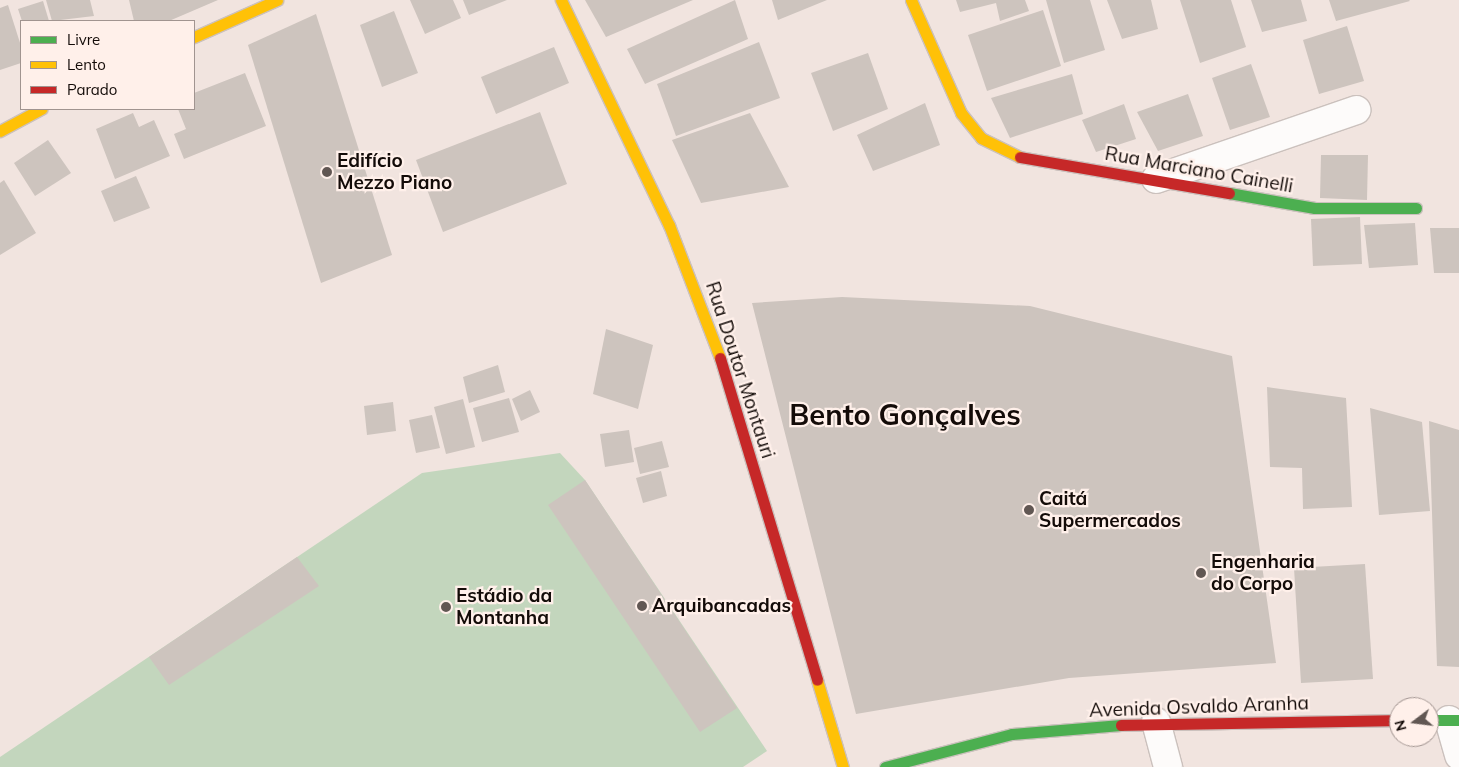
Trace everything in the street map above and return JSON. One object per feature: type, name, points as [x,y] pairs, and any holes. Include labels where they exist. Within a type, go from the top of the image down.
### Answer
[{"type":"main road","points":[[195,37],[277,0]]},
{"type":"main road","name":"Rua Doutor Montauri","points":[[561,0],[669,225],[716,344],[843,767]]},
{"type":"main road","name":"Rua Marciano Cainelli","points":[[911,0],[961,113],[981,138],[1016,156],[1156,178],[1315,208],[1416,208]]},
{"type":"main road","points":[[0,131],[39,110]]},
{"type":"main road","name":"Avenida Osvaldo Aranha","points":[[885,767],[1012,734],[1156,722],[1389,720]]},
{"type":"street","points":[[1156,178],[1356,110]]},
{"type":"street","points":[[1446,720],[1459,756]]},
{"type":"street","points":[[1156,722],[1168,767]]},
{"type":"green space","name":"Estádio da Montanha","points":[[560,453],[585,480],[767,751],[743,767],[0,767],[0,757],[422,473]]},
{"type":"building","points":[[46,0],[90,0],[94,16],[52,20]]},
{"type":"building","points":[[129,0],[218,0],[171,20],[134,20]]},
{"type":"building","points":[[410,0],[453,0],[461,18],[425,34]]},
{"type":"building","points":[[463,0],[507,0],[469,15]]},
{"type":"building","points":[[585,0],[693,0],[606,37]]},
{"type":"building","points":[[735,0],[748,39],[645,84],[627,49]]},
{"type":"building","points":[[772,0],[827,0],[778,20]]},
{"type":"building","points":[[956,0],[1025,0],[1029,11],[1000,21],[996,3],[960,12]]},
{"type":"building","points":[[1046,0],[1090,0],[1105,50],[1064,63]]},
{"type":"building","points":[[1107,0],[1151,0],[1158,29],[1122,39]]},
{"type":"building","points":[[1180,0],[1231,0],[1246,47],[1200,63]]},
{"type":"building","points":[[1251,0],[1301,0],[1307,21],[1262,32]]},
{"type":"building","points":[[1329,0],[1409,0],[1410,1],[1336,21]]},
{"type":"building","points":[[43,1],[49,20],[22,20],[18,9]]},
{"type":"building","points":[[8,5],[20,43],[20,63],[0,70],[0,8]]},
{"type":"building","points":[[1043,10],[1061,66],[987,91],[968,35]]},
{"type":"building","points":[[394,11],[418,73],[382,87],[360,25]]},
{"type":"building","name":"Edifício Mezzo Piano","points":[[316,14],[392,255],[321,283],[248,45]]},
{"type":"building","points":[[1347,26],[1364,81],[1319,94],[1303,40]]},
{"type":"building","points":[[759,42],[780,98],[676,136],[657,84]]},
{"type":"building","points":[[554,47],[569,83],[496,114],[481,77]]},
{"type":"building","points":[[868,53],[888,109],[833,131],[811,73]]},
{"type":"building","points":[[1251,64],[1270,117],[1230,130],[1212,78]]},
{"type":"building","points":[[245,73],[266,126],[184,159],[174,134],[186,129],[178,110],[195,110],[195,93]]},
{"type":"building","points":[[1072,74],[1083,114],[1010,138],[991,98]]},
{"type":"building","points":[[1188,94],[1203,136],[1158,151],[1137,112]]},
{"type":"building","points":[[925,103],[940,145],[873,171],[857,135]]},
{"type":"building","points":[[1124,104],[1136,139],[1096,152],[1082,120]]},
{"type":"building","points":[[540,112],[567,184],[443,232],[416,160]]},
{"type":"building","points":[[133,113],[139,127],[154,120],[170,156],[115,179],[96,129]]},
{"type":"building","points":[[750,113],[789,187],[701,203],[672,140]]},
{"type":"building","points":[[48,140],[71,173],[35,196],[14,163]]},
{"type":"building","points":[[1321,155],[1368,155],[1367,200],[1320,198]]},
{"type":"building","points":[[136,176],[150,208],[114,222],[101,191]]},
{"type":"building","points":[[4,180],[36,233],[0,255],[0,183]]},
{"type":"building","points":[[1360,217],[1362,264],[1313,266],[1311,219]]},
{"type":"building","points":[[1415,223],[1418,265],[1369,268],[1364,225]]},
{"type":"building","points":[[1430,228],[1459,228],[1459,273],[1434,273]]},
{"type":"building","name":"Caitá Supermercados","points":[[842,297],[1030,306],[1232,356],[1276,663],[1069,678],[856,714],[752,303]]},
{"type":"building","points":[[606,329],[653,345],[638,409],[593,394]]},
{"type":"building","points":[[498,365],[505,392],[469,403],[463,377]]},
{"type":"building","points":[[1267,387],[1346,398],[1352,507],[1303,509],[1302,468],[1270,467]]},
{"type":"building","points":[[530,390],[540,412],[521,421],[512,399]]},
{"type":"building","points":[[509,398],[519,432],[482,442],[473,408]]},
{"type":"building","points":[[463,399],[475,447],[446,454],[434,407]]},
{"type":"building","points":[[393,402],[396,431],[367,435],[364,406]]},
{"type":"building","points":[[1370,408],[1422,422],[1430,511],[1379,515]]},
{"type":"building","points":[[432,415],[440,448],[416,453],[409,420]]},
{"type":"building","points":[[1429,421],[1459,430],[1459,667],[1437,666]]},
{"type":"building","points":[[629,430],[634,462],[605,467],[600,434]]},
{"type":"building","points":[[662,441],[669,467],[640,474],[634,448]]},
{"type":"building","points":[[661,471],[667,496],[643,503],[636,478]]},
{"type":"building","name":"Arquibancadas","points":[[585,480],[737,708],[700,732],[548,505]]},
{"type":"building","points":[[297,557],[319,586],[169,685],[149,657]]},
{"type":"building","points":[[1365,564],[1373,679],[1301,683],[1294,568]]},
{"type":"traffic: fast","points":[[1229,193],[1315,208],[1416,208]]},
{"type":"traffic: fast","points":[[1439,720],[1459,720]]},
{"type":"traffic: fast","points":[[885,767],[1012,734],[1121,725]]},
{"type":"traffic: slow","points":[[195,37],[277,0]]},
{"type":"traffic: slow","points":[[561,0],[669,225],[720,358]]},
{"type":"traffic: slow","points":[[911,0],[961,113],[981,138],[1020,157]]},
{"type":"traffic: slow","points":[[0,131],[39,110]]},
{"type":"traffic: slow","points":[[817,680],[843,767]]},
{"type":"traffic: jam","points":[[1020,157],[1229,193]]},
{"type":"traffic: jam","points":[[720,358],[817,680]]},
{"type":"traffic: jam","points":[[1121,725],[1389,720]]},
{"type":"place","name":"Edifício Mezzo Piano","points":[[327,172]]},
{"type":"place","name":"Caitá Supermercados","points":[[1029,510]]},
{"type":"place","name":"Engenharia do Corpo","points":[[1201,573]]},
{"type":"place","name":"Arquibancadas","points":[[642,606]]},
{"type":"place","name":"Estádio da Montanha","points":[[446,607]]},
{"type":"district","name":"Bento Gonçalves","points":[[905,415]]}]
